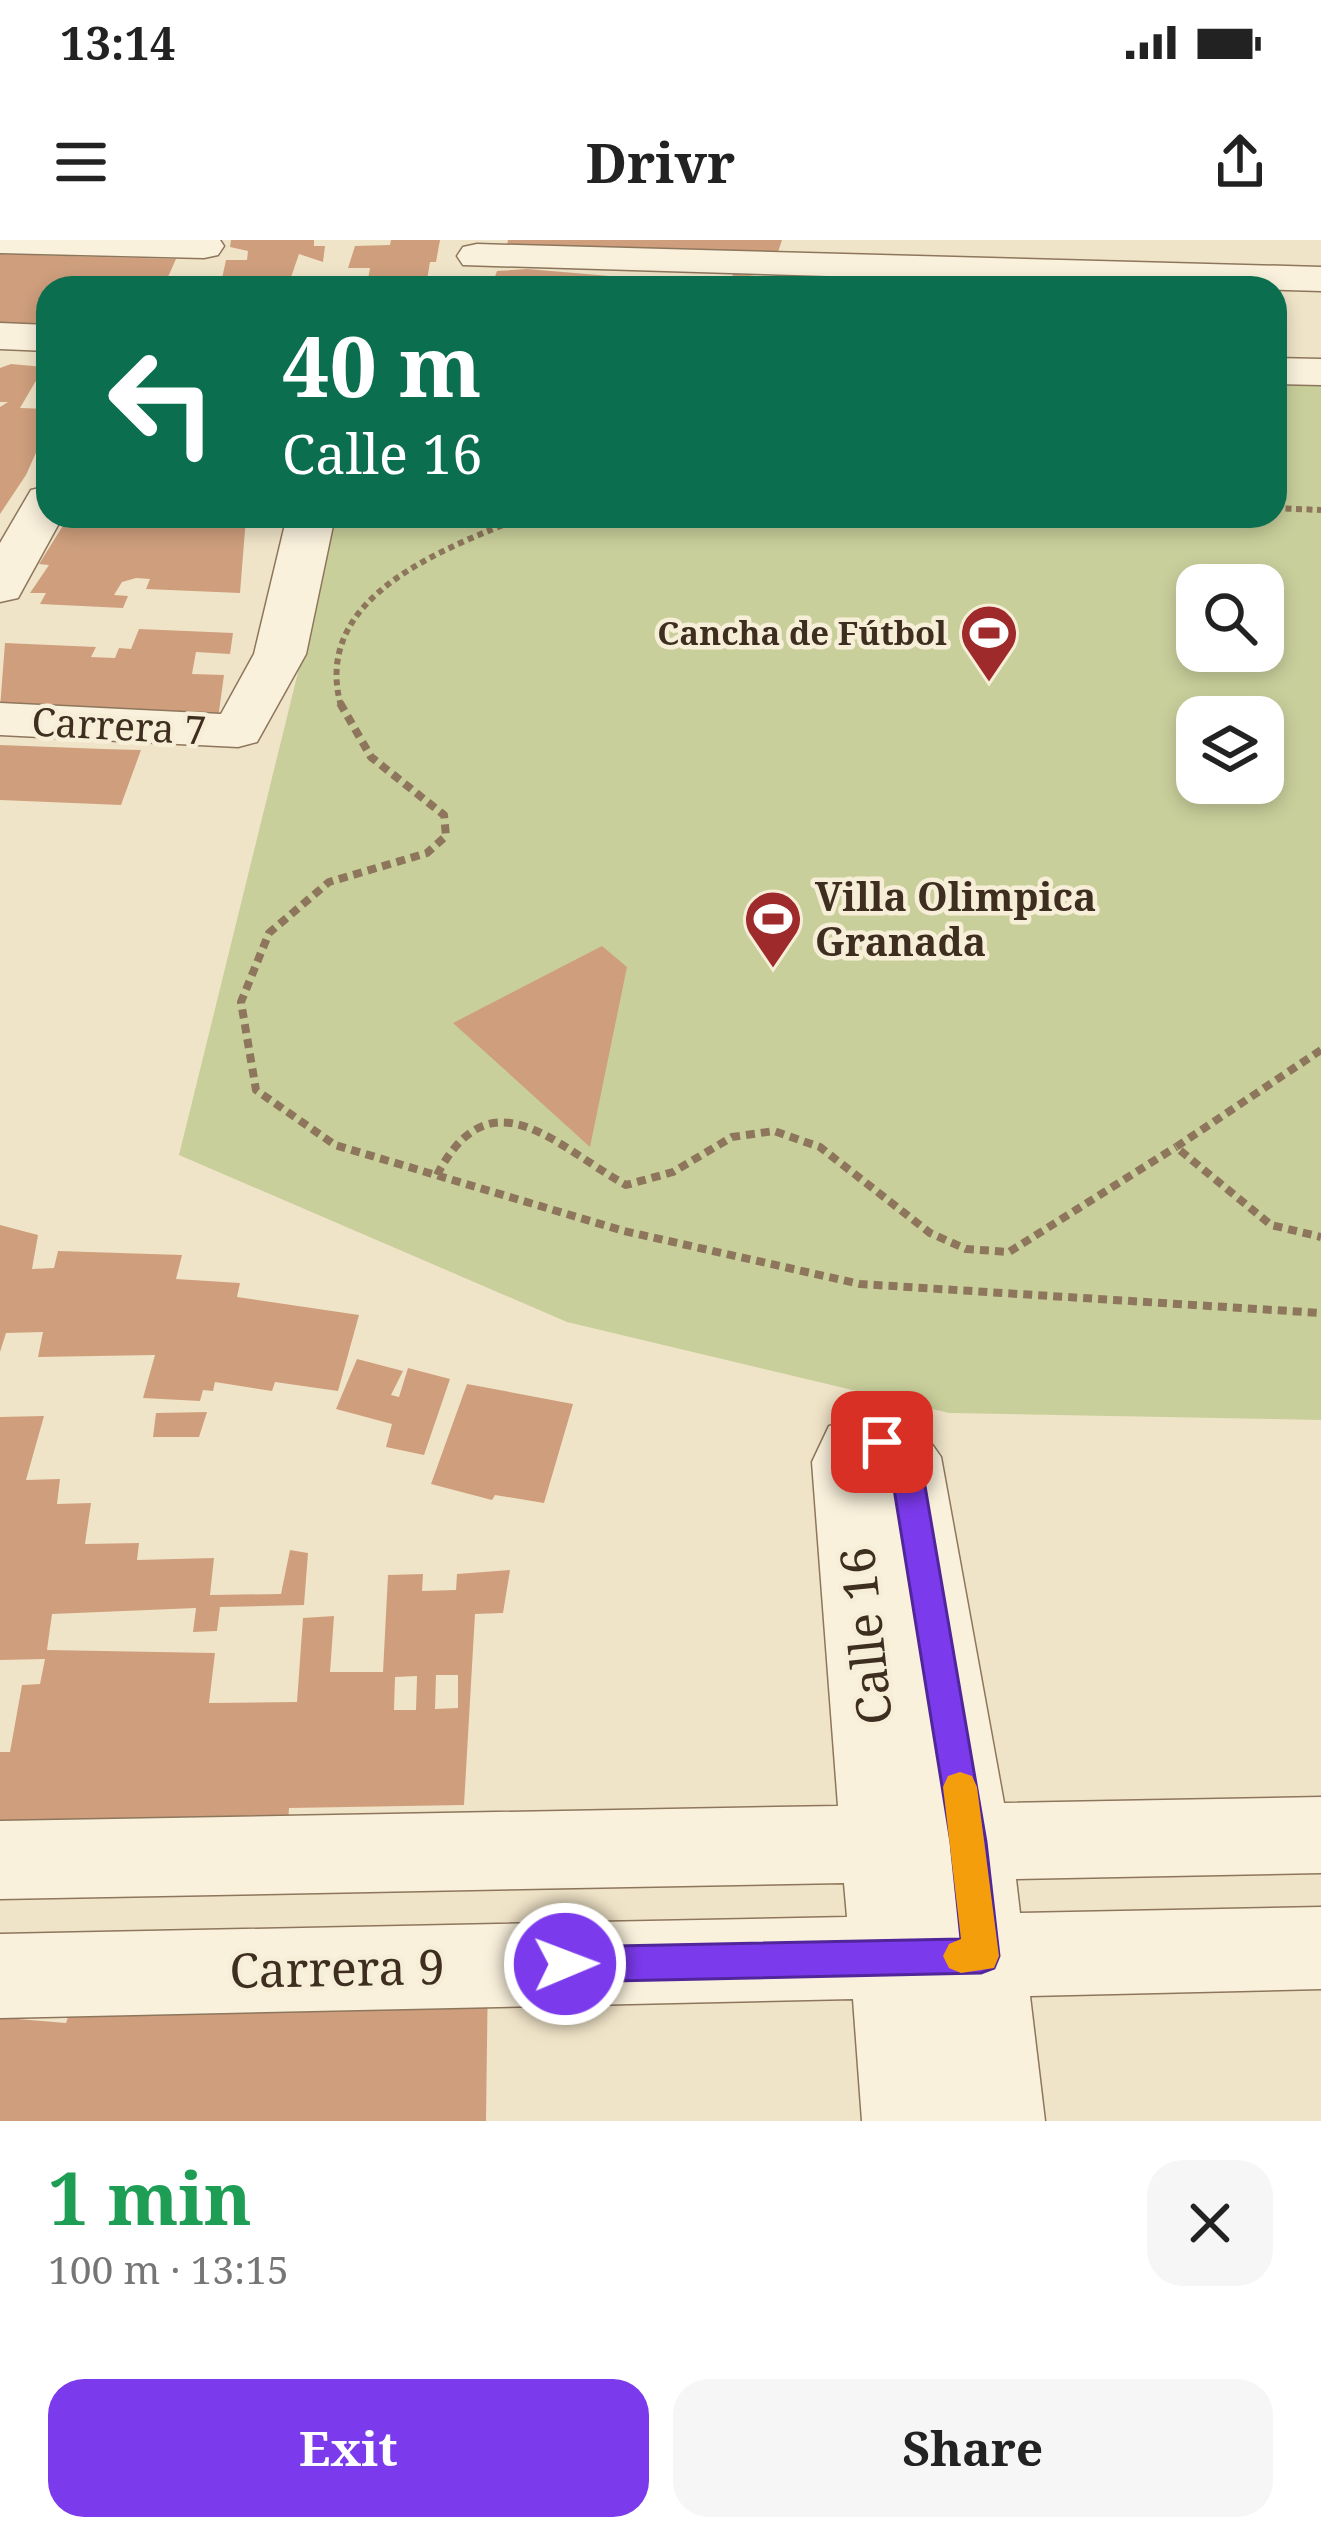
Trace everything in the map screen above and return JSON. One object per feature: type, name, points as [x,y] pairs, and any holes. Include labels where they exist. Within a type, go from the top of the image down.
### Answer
[{"type":"street","points":[[0,241],[205,243],[194,276]]},
{"type":"street","points":[[476,261],[1041,266],[1256,276]]},
{"type":"street","points":[[1287,277],[1321,279]]},
{"type":"street","points":[[0,336],[36,338]]},
{"type":"street","points":[[1287,371],[1321,372]]},
{"type":"street","points":[[0,586],[36,522]]},
{"type":"street","name":"Carrera 7","points":[[0,719],[238,731],[280,655],[308,528]]},
{"type":"street","points":[[0,1860],[1321,1835]]},
{"type":"street","points":[[927,1843],[981,1956],[999,2121]]},
{"type":"street","points":[[908,2121],[895,1958],[927,1843]]},
{"type":"street","name":"Carrera 9","points":[[0,1976],[1321,1948]]},
{"type":"path","points":[[1287,509],[1321,510]]},
{"type":"path","points":[[497,528],[416,562],[350,621],[333,665],[341,708],[371,757],[444,815],[446,836],[427,854],[329,882],[269,933],[241,1002],[256,1090],[335,1145],[624,1231],[860,1284],[1321,1313]]},
{"type":"path","points":[[437,1175],[449,1143],[484,1122],[520,1120],[626,1185],[673,1172],[732,1136],[774,1131],[820,1147],[930,1233],[966,1249],[1009,1252],[1321,1050]]},
{"type":"path","points":[[1176,1147],[1271,1225],[1321,1237]]},
{"type":"green space","name":"Villa Olimpica Granada","points":[[1287,372],[1321,373],[1321,1420],[949,1413],[567,1322],[179,1155],[302,656],[314,528],[1287,528]]},
{"type":"building","points":[[231,240],[314,240],[314,246],[325,246],[323,262],[299,254],[291,276],[223,276],[226,260],[247,260],[248,251],[230,247]]},
{"type":"building","points":[[391,240],[440,240],[428,276],[369,276],[370,268],[348,268],[355,246],[390,245]]},
{"type":"building","points":[[508,240],[782,240],[777,255],[506,250]]},
{"type":"building","points":[[0,254],[176,259],[168,276],[36,276],[36,324],[0,323]]},
{"type":"building","points":[[527,269],[610,276],[495,276],[497,271]]},
{"type":"building","points":[[36,366],[36,381],[20,408],[36,409],[36,453],[0,514],[0,407],[8,402],[0,402],[0,368]]},
{"type":"building","points":[[62,528],[245,528],[240,593],[146,589],[150,579],[136,578],[122,582],[114,595],[128,596],[123,608],[40,604],[46,593],[30,593],[49,565],[39,564]]},
{"type":"building","points":[[139,629],[233,633],[230,654],[196,652],[192,674],[224,675],[218,719],[174,717],[176,711],[153,710],[150,715],[0,708],[5,643],[96,647],[91,657],[115,658],[119,648],[131,649]]},
{"type":"building","points":[[0,745],[141,750],[121,805],[0,800]]},
{"type":"building","points":[[602,946],[627,967],[590,1147],[453,1023]]},
{"type":"building","points":[[0,1225],[38,1235],[32,1269],[54,1268],[58,1251],[182,1255],[176,1279],[240,1283],[237,1297],[359,1315],[338,1391],[275,1382],[272,1391],[215,1382],[213,1391],[203,1390],[200,1401],[143,1398],[155,1355],[38,1357],[43,1332],[6,1333],[0,1352]]},
{"type":"building","points":[[357,1359],[403,1371],[391,1395],[399,1397],[408,1368],[450,1379],[424,1455],[386,1447],[392,1424],[336,1409]]},
{"type":"building","points":[[467,1384],[573,1404],[544,1503],[495,1495],[492,1500],[431,1484]]},
{"type":"building","points":[[207,1412],[199,1437],[153,1437],[156,1413]]},
{"type":"building","points":[[44,1416],[26,1480],[60,1479],[57,1504],[91,1503],[85,1544],[139,1543],[137,1560],[214,1558],[210,1595],[281,1594],[290,1550],[308,1553],[304,1605],[220,1607],[217,1631],[193,1632],[196,1608],[52,1614],[47,1650],[215,1653],[209,1703],[297,1702],[303,1618],[334,1616],[330,1672],[383,1672],[388,1575],[423,1574],[422,1591],[456,1590],[457,1574],[510,1570],[503,1613],[475,1614],[464,1805],[289,1808],[287,1836],[0,1833],[0,1752],[10,1752],[22,1685],[40,1684],[45,1659],[0,1660],[0,1417]],"holes":[[[436,1675],[458,1675],[458,1708],[435,1709]],[[417,1676],[416,1710],[394,1710],[395,1677]]]},
{"type":"building","points":[[488,1970],[486,2121],[0,2121],[0,1990],[27,1990],[18,2019],[66,2023],[71,2008]]},
{"type":"slow traffic","points":[[960,1787],[981,1956],[961,1956]]},
{"type":"place","name":"Cancha de Fútbol","points":[[989,684]]},
{"type":"place","name":"Villa Olimpica Granada","points":[[773,970]]},
{"type":"route","points":[[565,1964],[981,1956],[969,1842],[904,1457],[892,1444],[882,1442]]}]
